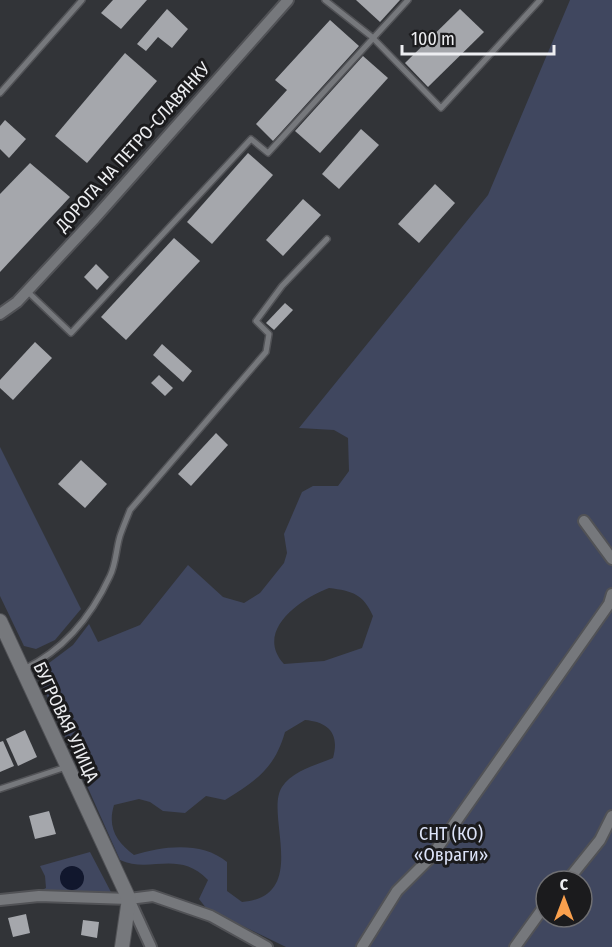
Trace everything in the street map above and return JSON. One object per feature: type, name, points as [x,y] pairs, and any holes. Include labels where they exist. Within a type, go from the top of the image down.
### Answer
[{"type":"street","name":"ДОРОГА НА ПЕТРО-СЛАВЯНКУ","points":[[0,314],[27,291],[95,218],[288,0]]},
{"type":"street","points":[[584,521],[612,559]]},
{"type":"street","points":[[362,947],[397,891],[431,857],[540,705],[609,604],[612,594]]},
{"type":"street","name":"БУГРОВАЯ УЛИЦА","points":[[0,621],[129,899]]},
{"type":"street","points":[[577,869],[600,840],[612,816]]},
{"type":"street","points":[[0,900],[39,896],[129,899],[153,896],[211,916],[267,947]]},
{"type":"street","points":[[122,947],[129,899]]},
{"type":"street","points":[[129,899],[151,947]]},
{"type":"street","points":[[515,947],[534,921]]},
{"type":"lane","points":[[0,93],[82,0]]},
{"type":"lane","points":[[325,0],[372,37],[441,108],[540,0]]},
{"type":"lane","points":[[27,291],[71,333],[251,139],[268,153],[408,0]]},
{"type":"lane","points":[[22,670],[45,659],[71,637],[82,624],[111,575],[120,536],[130,510],[266,352],[269,334],[256,321],[282,286],[327,239]]},
{"type":"lane","points":[[0,789],[66,767]]},
{"type":"green space","name":"СНТ (КО) «Овраги»","points":[[570,0],[612,0],[612,947],[286,947],[206,908],[199,899],[208,880],[197,871],[175,864],[142,865],[120,860],[39,678],[41,669],[73,645],[89,624],[98,642],[140,625],[188,565],[223,597],[244,603],[260,593],[284,563],[287,553],[284,534],[302,492],[313,486],[338,486],[349,471],[348,438],[334,430],[299,428],[488,195]],"holes":[[[329,588],[345,591],[361,598],[373,616],[362,648],[324,661],[284,664],[276,652],[274,640],[277,628],[284,618],[294,608]],[[305,720],[320,723],[330,730],[335,742],[333,758],[298,773],[286,781],[282,787],[278,799],[280,870],[275,885],[263,896],[242,902],[227,891],[227,862],[217,855],[182,847],[157,849],[134,855],[118,840],[112,821],[114,805],[139,799],[150,802],[163,811],[185,813],[206,796],[225,800],[255,780],[275,756],[285,732]]]},
{"type":"green space","points":[[0,447],[81,609],[55,640],[36,649],[24,646],[0,596]]},
{"type":"green space","points":[[90,852],[112,894],[36,893],[46,888],[45,876],[40,866]]},
{"type":"shaded area","points":[[72,866],[81,869],[84,878],[81,887],[72,890],[63,887],[60,878],[63,869]]},
{"type":"building","points":[[113,0],[147,0],[121,29],[101,13]]},
{"type":"building","points":[[356,0],[400,0],[380,22]]},
{"type":"building","points":[[167,9],[188,29],[172,48],[158,37],[146,51],[137,44]]},
{"type":"building","points":[[460,9],[484,32],[428,87],[405,63]]},
{"type":"building","points":[[330,20],[359,46],[273,141],[256,124],[287,90],[275,80]]},
{"type":"building","points":[[125,53],[157,81],[87,163],[55,136]]},
{"type":"building","points":[[363,56],[388,78],[320,153],[295,131]]},
{"type":"building","points":[[5,120],[26,139],[9,158],[0,149],[0,126]]},
{"type":"building","points":[[361,129],[379,145],[339,189],[322,174]]},
{"type":"building","points":[[248,153],[273,175],[212,244],[187,222]]},
{"type":"building","points":[[30,163],[70,197],[0,272],[0,194]]},
{"type":"building","points":[[435,184],[455,203],[419,243],[398,224]]},
{"type":"building","points":[[303,199],[321,215],[283,256],[266,240]]},
{"type":"building","points":[[174,238],[200,261],[126,340],[101,317]]},
{"type":"building","points":[[96,264],[109,277],[97,290],[84,277]]},
{"type":"building","points":[[285,303],[293,310],[274,330],[266,323]]},
{"type":"building","points":[[35,342],[52,358],[13,400],[0,388],[0,380]]},
{"type":"building","points":[[162,344],[192,371],[183,382],[153,355]]},
{"type":"building","points":[[159,375],[173,388],[165,396],[151,383]]},
{"type":"building","points":[[216,433],[228,445],[191,486],[178,474]]},
{"type":"building","points":[[81,460],[107,484],[85,508],[58,484]]},
{"type":"building","points":[[25,730],[37,757],[18,766],[6,739]]},
{"type":"building","points":[[3,741],[14,766],[0,772],[0,742]]},
{"type":"building","points":[[49,811],[56,834],[35,839],[29,816]]},
{"type":"building","points":[[26,914],[30,933],[13,937],[8,918]]},
{"type":"building","points":[[83,920],[99,922],[97,938],[81,935]]}]
